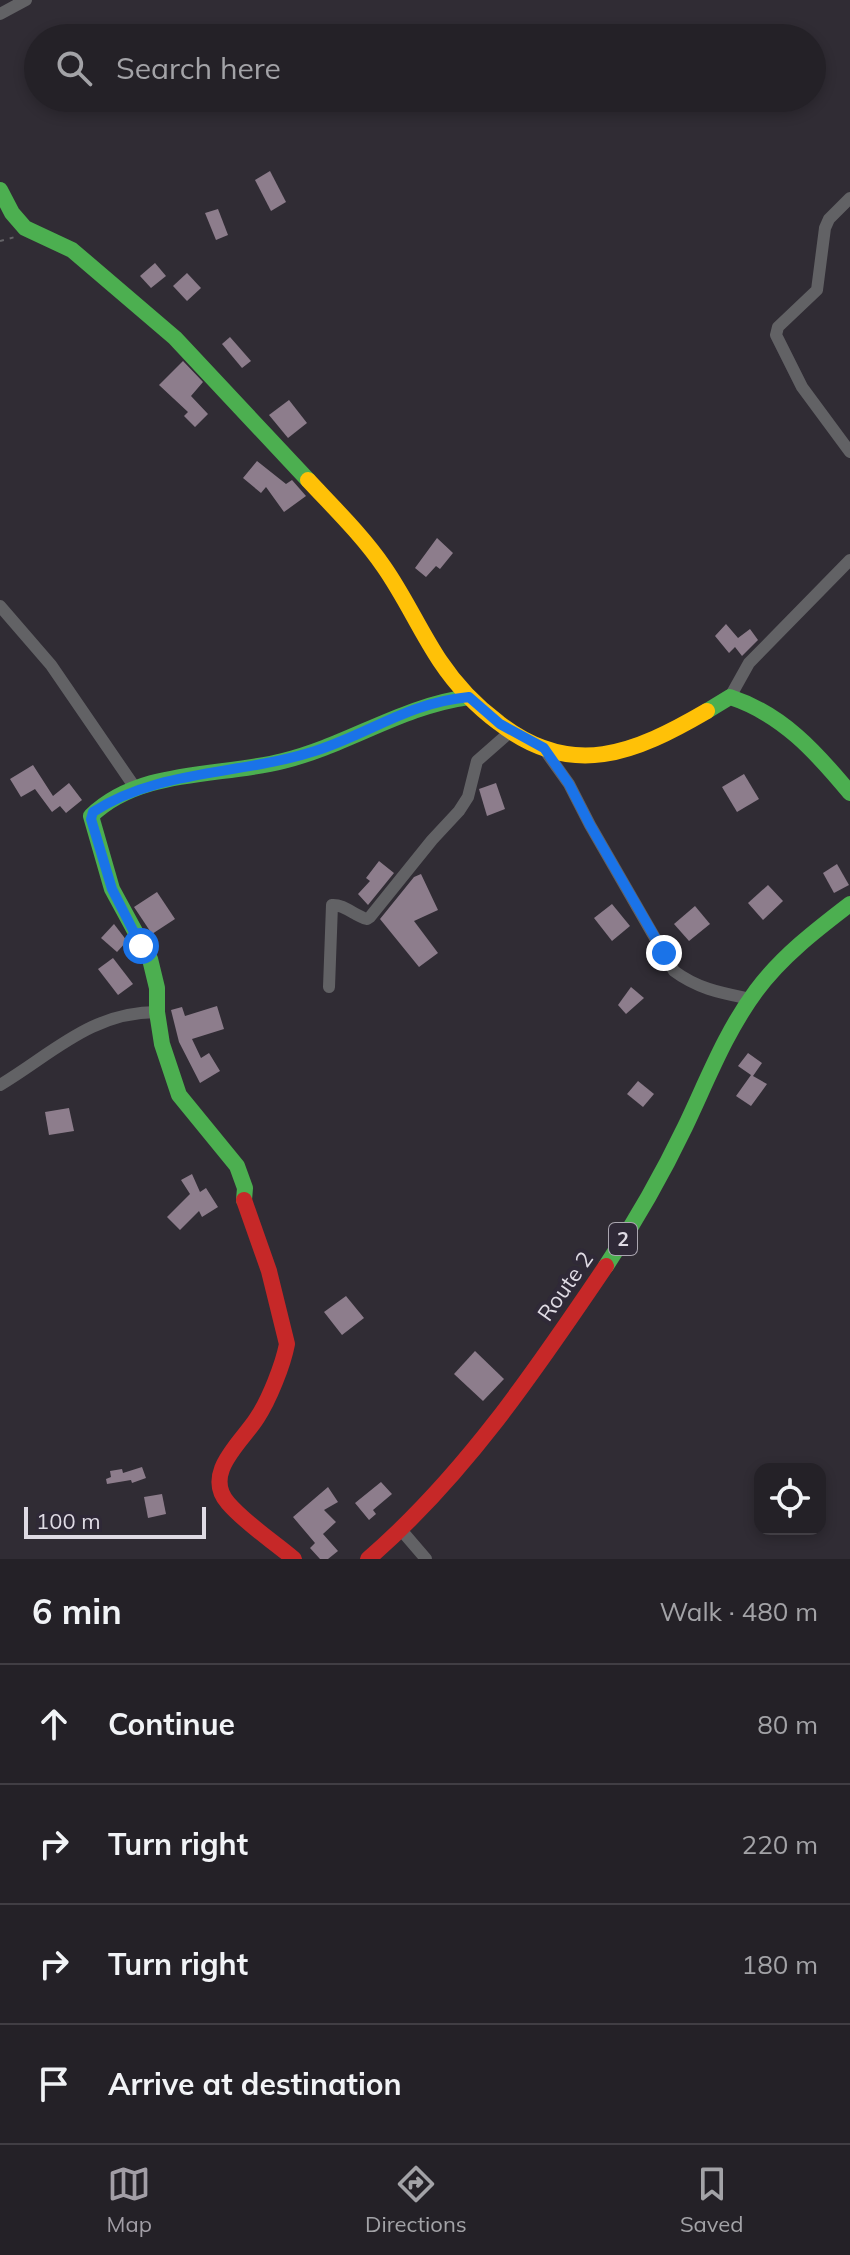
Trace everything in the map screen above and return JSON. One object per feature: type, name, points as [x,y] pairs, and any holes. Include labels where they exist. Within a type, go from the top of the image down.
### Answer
[{"type":"main road","points":[[0,190],[19,222],[31,233],[57,241],[72,250],[154,319],[245,410],[371,550],[391,577],[431,650],[469,697],[510,732],[569,756],[623,751],[687,722],[730,697],[744,700],[799,736],[825,761],[850,793]]},
{"type":"main road","points":[[294,1559],[227,1502],[220,1488],[219,1475],[231,1451],[258,1417],[282,1364],[287,1344],[269,1271],[244,1201],[241,1175],[220,1143],[179,1095],[162,1044],[157,988],[150,959],[112,889],[91,819],[93,812],[136,789],[165,780],[274,763],[318,750],[430,702],[469,697]]},
{"type":"main road","name":"Route 2","points":[[368,1559],[402,1531],[449,1482],[484,1438],[609,1262],[645,1203],[721,1049],[751,999],[768,976],[798,947],[850,904]]},
{"type":"street","points":[[0,14],[26,0]]},
{"type":"street","points":[[850,198],[829,219],[825,228],[817,290],[778,327],[776,335],[802,387],[850,452]]},
{"type":"street","points":[[730,697],[749,663],[850,560]]},
{"type":"street","points":[[0,606],[51,665],[136,789]]},
{"type":"street","points":[[329,987],[332,905],[342,906],[367,919],[370,917],[459,811],[468,797],[477,761],[510,732]]},
{"type":"street","points":[[544,748],[569,784],[674,971],[689,983],[704,989],[751,999]]},
{"type":"street","points":[[0,1085],[71,1037],[132,1012],[157,1012]]},
{"type":"street","points":[[402,1531],[426,1559]]},
{"type":"building","points":[[270,171],[286,202],[271,211],[255,180]]},
{"type":"building","points":[[218,209],[228,235],[216,240],[205,213]]},
{"type":"building","points":[[155,263],[166,276],[151,288],[140,276]]},
{"type":"building","points":[[187,273],[201,288],[187,301],[173,286]]},
{"type":"building","points":[[230,337],[251,361],[242,368],[222,344]]},
{"type":"building","points":[[183,361],[203,382],[191,396],[208,414],[195,427],[184,416],[188,412],[159,385]]},
{"type":"building","points":[[289,400],[307,423],[288,438],[269,415]]},
{"type":"building","points":[[257,461],[286,484],[292,480],[306,496],[284,512],[266,487],[261,493],[243,478]]},
{"type":"building","points":[[437,538],[453,553],[440,569],[436,566],[426,577],[415,568]]},
{"type":"building","points":[[726,624],[738,638],[750,629],[758,640],[742,656],[735,647],[729,653],[715,636]]},
{"type":"building","points":[[33,765],[53,796],[69,783],[82,800],[66,813],[60,806],[52,812],[35,789],[21,797],[10,779]]},
{"type":"building","points":[[744,774],[759,799],[737,812],[722,787]]},
{"type":"building","points":[[496,783],[505,809],[487,816],[479,789]]},
{"type":"building","points":[[379,861],[394,873],[368,905],[358,894],[370,881],[366,878]]},
{"type":"building","points":[[837,864],[849,885],[834,893],[823,873]]},
{"type":"building","points":[[421,874],[438,910],[414,921],[438,953],[419,967],[380,919],[414,877]]},
{"type":"building","points":[[768,885],[783,901],[763,920],[748,903]]},
{"type":"building","points":[[157,892],[175,919],[152,934],[134,907]]},
{"type":"building","points":[[612,904],[630,926],[612,941],[594,918]]},
{"type":"building","points":[[695,906],[710,924],[689,941],[674,924]]},
{"type":"building","points":[[114,924],[127,941],[117,952],[101,938]]},
{"type":"building","points":[[113,958],[133,984],[118,995],[98,969]]},
{"type":"building","points":[[631,987],[644,998],[626,1014],[618,1005]]},
{"type":"building","points":[[217,1006],[224,1029],[192,1039],[201,1058],[209,1053],[220,1071],[200,1083],[179,1042],[171,1010],[182,1007],[185,1016]]},
{"type":"building","points":[[748,1053],[762,1063],[753,1076],[767,1084],[751,1106],[736,1096],[751,1075],[738,1066]]},
{"type":"building","points":[[638,1081],[654,1094],[643,1107],[627,1094]]},
{"type":"building","points":[[69,1108],[74,1131],[49,1135],[45,1112]]},
{"type":"building","points":[[192,1174],[200,1192],[206,1188],[218,1207],[202,1217],[199,1211],[180,1230],[167,1217],[190,1194],[181,1180]]},
{"type":"building","points":[[346,1296],[364,1318],[342,1335],[324,1312]]},
{"type":"building","points":[[475,1351],[504,1379],[483,1401],[454,1374]]},
{"type":"building","points":[[142,1467],[146,1478],[132,1483],[131,1480],[107,1484],[110,1471],[122,1469],[123,1473]]},
{"type":"building","points":[[381,1482],[392,1494],[373,1510],[376,1514],[369,1520],[355,1503]]},
{"type":"building","points":[[328,1487],[338,1502],[324,1510],[336,1522],[323,1534],[338,1551],[328,1559],[320,1559],[310,1548],[315,1543],[293,1517]]},
{"type":"building","points":[[162,1494],[166,1514],[148,1518],[144,1497]]},
{"type":"traffic: fast","points":[[0,190],[12,213],[25,228],[72,250],[175,338],[308,480]]},
{"type":"traffic: fast","points":[[244,1200],[245,1188],[237,1166],[179,1095],[162,1044],[157,988],[150,959],[112,889],[91,816],[133,789],[182,776],[283,761],[330,746],[421,709],[469,697]]},
{"type":"traffic: fast","points":[[707,711],[730,697],[766,713],[811,749],[850,793]]},
{"type":"traffic: fast","points":[[606,1266],[658,1180],[745,1007],[788,955],[850,904]]},
{"type":"traffic: slow","points":[[308,480],[375,555],[440,661],[460,687],[499,723],[526,741],[552,751],[578,755],[603,754],[654,739],[707,711]]},
{"type":"traffic: jam","points":[[244,1200],[269,1271],[287,1344],[266,1402],[227,1458],[219,1480],[221,1492],[235,1511],[294,1559]]},
{"type":"traffic: jam","points":[[368,1559],[403,1527],[467,1458],[525,1383],[606,1266]]},
{"type":"route","points":[[141,946],[112,889],[91,819],[93,812],[136,789],[165,780],[274,763],[318,750],[430,702],[469,697],[500,724],[544,748],[569,784],[664,953]]}]
